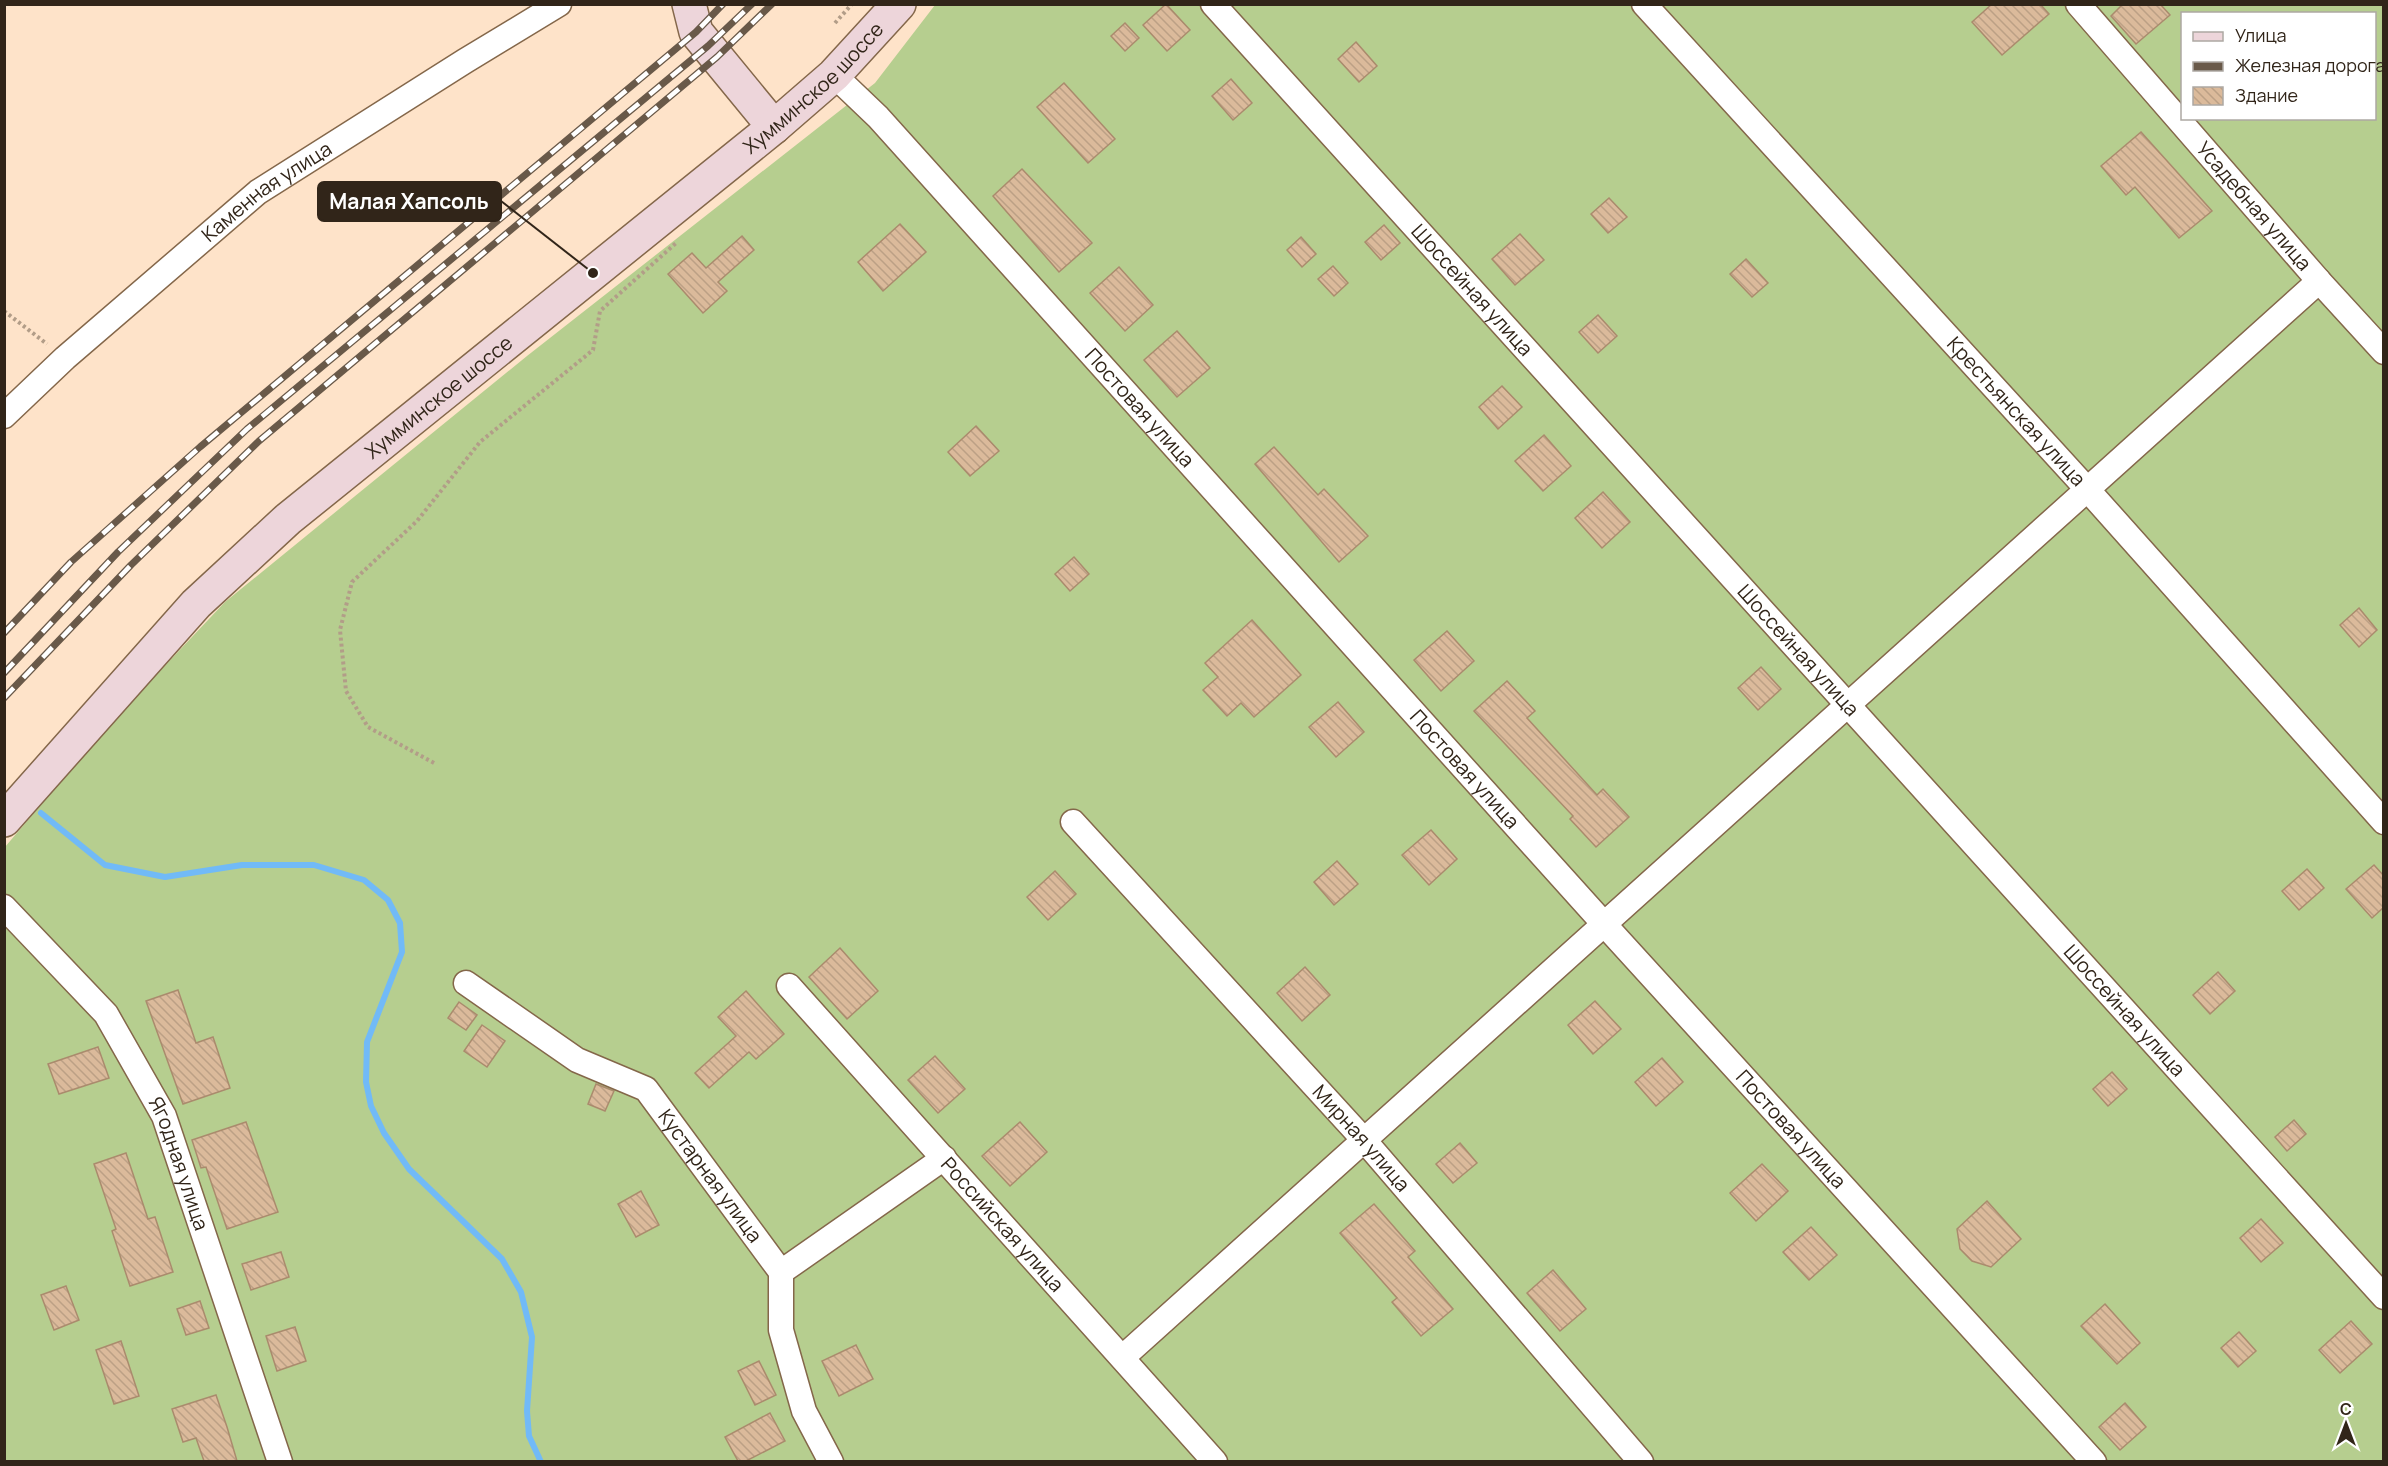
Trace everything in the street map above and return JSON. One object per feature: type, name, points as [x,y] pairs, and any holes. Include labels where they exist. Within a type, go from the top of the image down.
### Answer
[{"type":"main road","points":[[689,4],[696,32],[774,127]]},
{"type":"main road","name":"Хумминское шоссе","points":[[4,820],[196,604],[288,519],[774,127],[834,75],[899,4]]},
{"type":"street","name":"Каменная улица","points":[[4,416],[65,358],[258,192],[465,61],[560,4]]},
{"type":"street","name":"Шоссейная улица","points":[[1213,4],[2384,1297]]},
{"type":"street","name":"Крестьянская улица","points":[[1644,4],[2088,489],[2384,822]]},
{"type":"street","name":"Усадебная улица","points":[[2079,4],[2319,281],[2384,352]]},
{"type":"street","name":"Постовая улица","points":[[834,75],[878,117],[1604,924],[2094,1461]]},
{"type":"street","points":[[1123,1357],[2319,281]]},
{"type":"street","name":"Мирная улица","points":[[1073,822],[1364,1140],[1641,1461]]},
{"type":"street","name":"Ягодная улица","points":[[4,907],[106,1014],[164,1116],[280,1461]]},
{"type":"street","name":"Кустарная улица","points":[[466,983],[577,1060],[646,1089],[781,1272]]},
{"type":"street","name":"Российская улица","points":[[789,986],[1215,1461]]},
{"type":"street","points":[[831,1461],[804,1410],[781,1330],[781,1272],[944,1158]]},
{"type":"path","points":[[835,23],[852,4]]},
{"type":"path","points":[[434,763],[368,727],[346,691],[340,630],[352,582],[417,521],[480,442],[593,350],[600,311],[680,240]]},
{"type":"path","points":[[4,311],[65,358]]},
{"type":"green space","points":[[935,5],[2383,5],[2383,1461],[5,1462],[5,847],[108,726],[225,602],[527,356],[875,83]]},
{"type":"building","points":[[1166,4],[1190,30],[1167,51],[1143,25]]},
{"type":"building","points":[[1992,4],[2040,4],[2049,14],[2002,55],[1972,22]]},
{"type":"building","points":[[2123,4],[2160,4],[2170,15],[2136,44],[2111,16]]},
{"type":"building","points":[[1125,23],[1139,38],[1125,51],[1111,36]]},
{"type":"building","points":[[1356,42],[1377,66],[1359,82],[1338,59]]},
{"type":"building","points":[[1231,79],[1252,103],[1233,120],[1212,96]]},
{"type":"building","points":[[1064,83],[1115,139],[1088,163],[1037,107]]},
{"type":"building","points":[[2141,132],[2212,211],[2179,238],[2135,187],[2126,195],[2101,166]]},
{"type":"building","points":[[1022,169],[1092,243],[1059,272],[993,196]]},
{"type":"building","points":[[1609,198],[1627,217],[1608,233],[1591,214]]},
{"type":"building","points":[[900,224],[926,252],[883,291],[858,262]]},
{"type":"building","points":[[1384,225],[1400,243],[1381,260],[1365,242]]},
{"type":"building","points":[[1520,234],[1544,260],[1515,285],[1492,259]]},
{"type":"building","points":[[742,236],[754,250],[718,282],[727,291],[703,313],[668,274],[692,253],[706,268]]},
{"type":"building","points":[[1301,237],[1316,254],[1302,267],[1287,250]]},
{"type":"building","points":[[1746,259],[1768,283],[1752,297],[1730,274]]},
{"type":"building","points":[[1333,266],[1348,283],[1334,296],[1318,279]]},
{"type":"building","points":[[1119,267],[1153,305],[1125,331],[1090,293]]},
{"type":"building","points":[[1598,315],[1617,336],[1598,353],[1579,332]]},
{"type":"building","points":[[1177,331],[1210,368],[1177,397],[1144,360]]},
{"type":"building","points":[[1502,386],[1522,407],[1498,429],[1479,407]]},
{"type":"building","points":[[976,426],[999,451],[970,476],[948,452]]},
{"type":"building","points":[[1544,435],[1571,466],[1543,491],[1515,461]]},
{"type":"building","points":[[1274,447],[1318,495],[1324,489],[1368,536],[1339,562],[1255,464]]},
{"type":"building","points":[[1603,492],[1630,522],[1602,548],[1575,518]]},
{"type":"building","points":[[1074,557],[1089,574],[1070,591],[1055,574]]},
{"type":"building","points":[[2359,608],[2377,630],[2359,647],[2340,625]]},
{"type":"building","points":[[1252,620],[1301,675],[1254,717],[1241,703],[1227,716],[1203,690],[1218,677],[1205,663]]},
{"type":"building","points":[[1447,631],[1474,661],[1441,691],[1414,660]]},
{"type":"building","points":[[1761,667],[1781,689],[1758,710],[1738,688]]},
{"type":"building","points":[[1507,681],[1535,711],[1527,718],[1597,795],[1603,789],[1629,817],[1596,847],[1570,819],[1573,816],[1474,711]]},
{"type":"building","points":[[1338,702],[1364,732],[1336,757],[1309,727]]},
{"type":"building","points":[[1431,830],[1457,859],[1429,885],[1402,855]]},
{"type":"building","points":[[1337,861],[1358,884],[1334,905],[1314,882]]},
{"type":"building","points":[[2374,865],[2384,876],[2384,907],[2372,918],[2346,889]]},
{"type":"building","points":[[2307,869],[2324,888],[2299,910],[2282,891]]},
{"type":"building","points":[[1055,871],[1076,894],[1048,920],[1027,897]]},
{"type":"building","points":[[840,948],[878,991],[847,1019],[809,977]]},
{"type":"building","points":[[1305,967],[1330,995],[1302,1021],[1277,993]]},
{"type":"building","points":[[2218,972],[2235,991],[2210,1014],[2193,995]]},
{"type":"building","points":[[178,990],[196,1043],[213,1037],[230,1088],[183,1104],[146,1001]]},
{"type":"building","points":[[746,991],[784,1034],[756,1059],[749,1052],[709,1088],[695,1073],[736,1036],[718,1017]]},
{"type":"building","points":[[1595,1001],[1621,1029],[1593,1054],[1568,1025]]},
{"type":"building","points":[[459,1002],[477,1015],[466,1030],[448,1018]]},
{"type":"building","points":[[482,1025],[505,1041],[487,1067],[464,1051]]},
{"type":"building","points":[[98,1047],[109,1078],[59,1094],[48,1064]]},
{"type":"building","points":[[935,1056],[965,1089],[938,1113],[908,1080]]},
{"type":"building","points":[[1662,1058],[1683,1082],[1656,1106],[1635,1082]]},
{"type":"building","points":[[2112,1072],[2127,1089],[2108,1106],[2093,1089]]},
{"type":"building","points":[[596,1084],[614,1091],[605,1111],[588,1104]]},
{"type":"building","points":[[2294,1120],[2306,1134],[2287,1151],[2275,1137]]},
{"type":"building","points":[[246,1122],[278,1212],[227,1229],[206,1167],[201,1168],[192,1140]]},
{"type":"building","points":[[1020,1122],[1047,1152],[1010,1186],[982,1156]]},
{"type":"building","points":[[1460,1143],[1477,1163],[1453,1183],[1436,1164]]},
{"type":"building","points":[[126,1153],[148,1219],[155,1217],[173,1272],[130,1286],[112,1231],[116,1229],[94,1164]]},
{"type":"building","points":[[1762,1164],[1788,1191],[1756,1221],[1730,1193]]},
{"type":"building","points":[[641,1191],[659,1225],[636,1237],[618,1204]]},
{"type":"building","points":[[1987,1201],[2021,1239],[1991,1267],[1972,1261],[1960,1249],[1957,1229]]},
{"type":"building","points":[[1374,1204],[1415,1251],[1408,1257],[1453,1309],[1421,1336],[1392,1302],[1397,1298],[1340,1233]]},
{"type":"building","points":[[2261,1219],[2283,1243],[2261,1262],[2240,1238]]},
{"type":"building","points":[[1811,1227],[1837,1255],[1809,1280],[1783,1252]]},
{"type":"building","points":[[281,1252],[289,1277],[251,1290],[242,1264]]},
{"type":"building","points":[[1553,1270],[1586,1309],[1560,1331],[1527,1293]]},
{"type":"building","points":[[66,1286],[79,1320],[54,1330],[41,1295]]},
{"type":"building","points":[[200,1301],[209,1328],[186,1335],[177,1309]]},
{"type":"building","points":[[2105,1304],[2140,1343],[2117,1364],[2081,1326]]},
{"type":"building","points":[[2351,1321],[2372,1344],[2340,1373],[2319,1350]]},
{"type":"building","points":[[295,1327],[306,1361],[277,1371],[266,1336]]},
{"type":"building","points":[[2239,1332],[2256,1351],[2238,1367],[2221,1348]]},
{"type":"building","points":[[121,1341],[139,1396],[114,1404],[96,1350]]},
{"type":"building","points":[[856,1345],[873,1379],[839,1396],[822,1361]]},
{"type":"building","points":[[759,1361],[776,1395],[755,1405],[738,1371]]},
{"type":"building","points":[[216,1395],[237,1461],[204,1461],[196,1438],[183,1442],[172,1409]]},
{"type":"building","points":[[2125,1403],[2146,1427],[2120,1450],[2099,1427]]},
{"type":"building","points":[[770,1413],[785,1441],[746,1461],[738,1461],[725,1437]]},
{"type":"waterway","points":[[41,813],[105,865],[165,877],[242,865],[314,865],[364,880],[388,900],[400,923],[402,952],[367,1042],[366,1082],[371,1106],[384,1133],[409,1169],[502,1259],[521,1292],[532,1337],[527,1411],[529,1436],[541,1462]]},
{"type":"railway","points":[[4,633],[71,562],[200,447],[696,32],[723,4]]},
{"type":"railway","points":[[4,673],[118,552],[247,429],[708,46],[752,4]]},
{"type":"railway","points":[[4,698],[131,565],[259,441],[717,57],[772,4]]},
{"type":"place","name":"Малая Хапсоль","points":[[593,273]]}]
